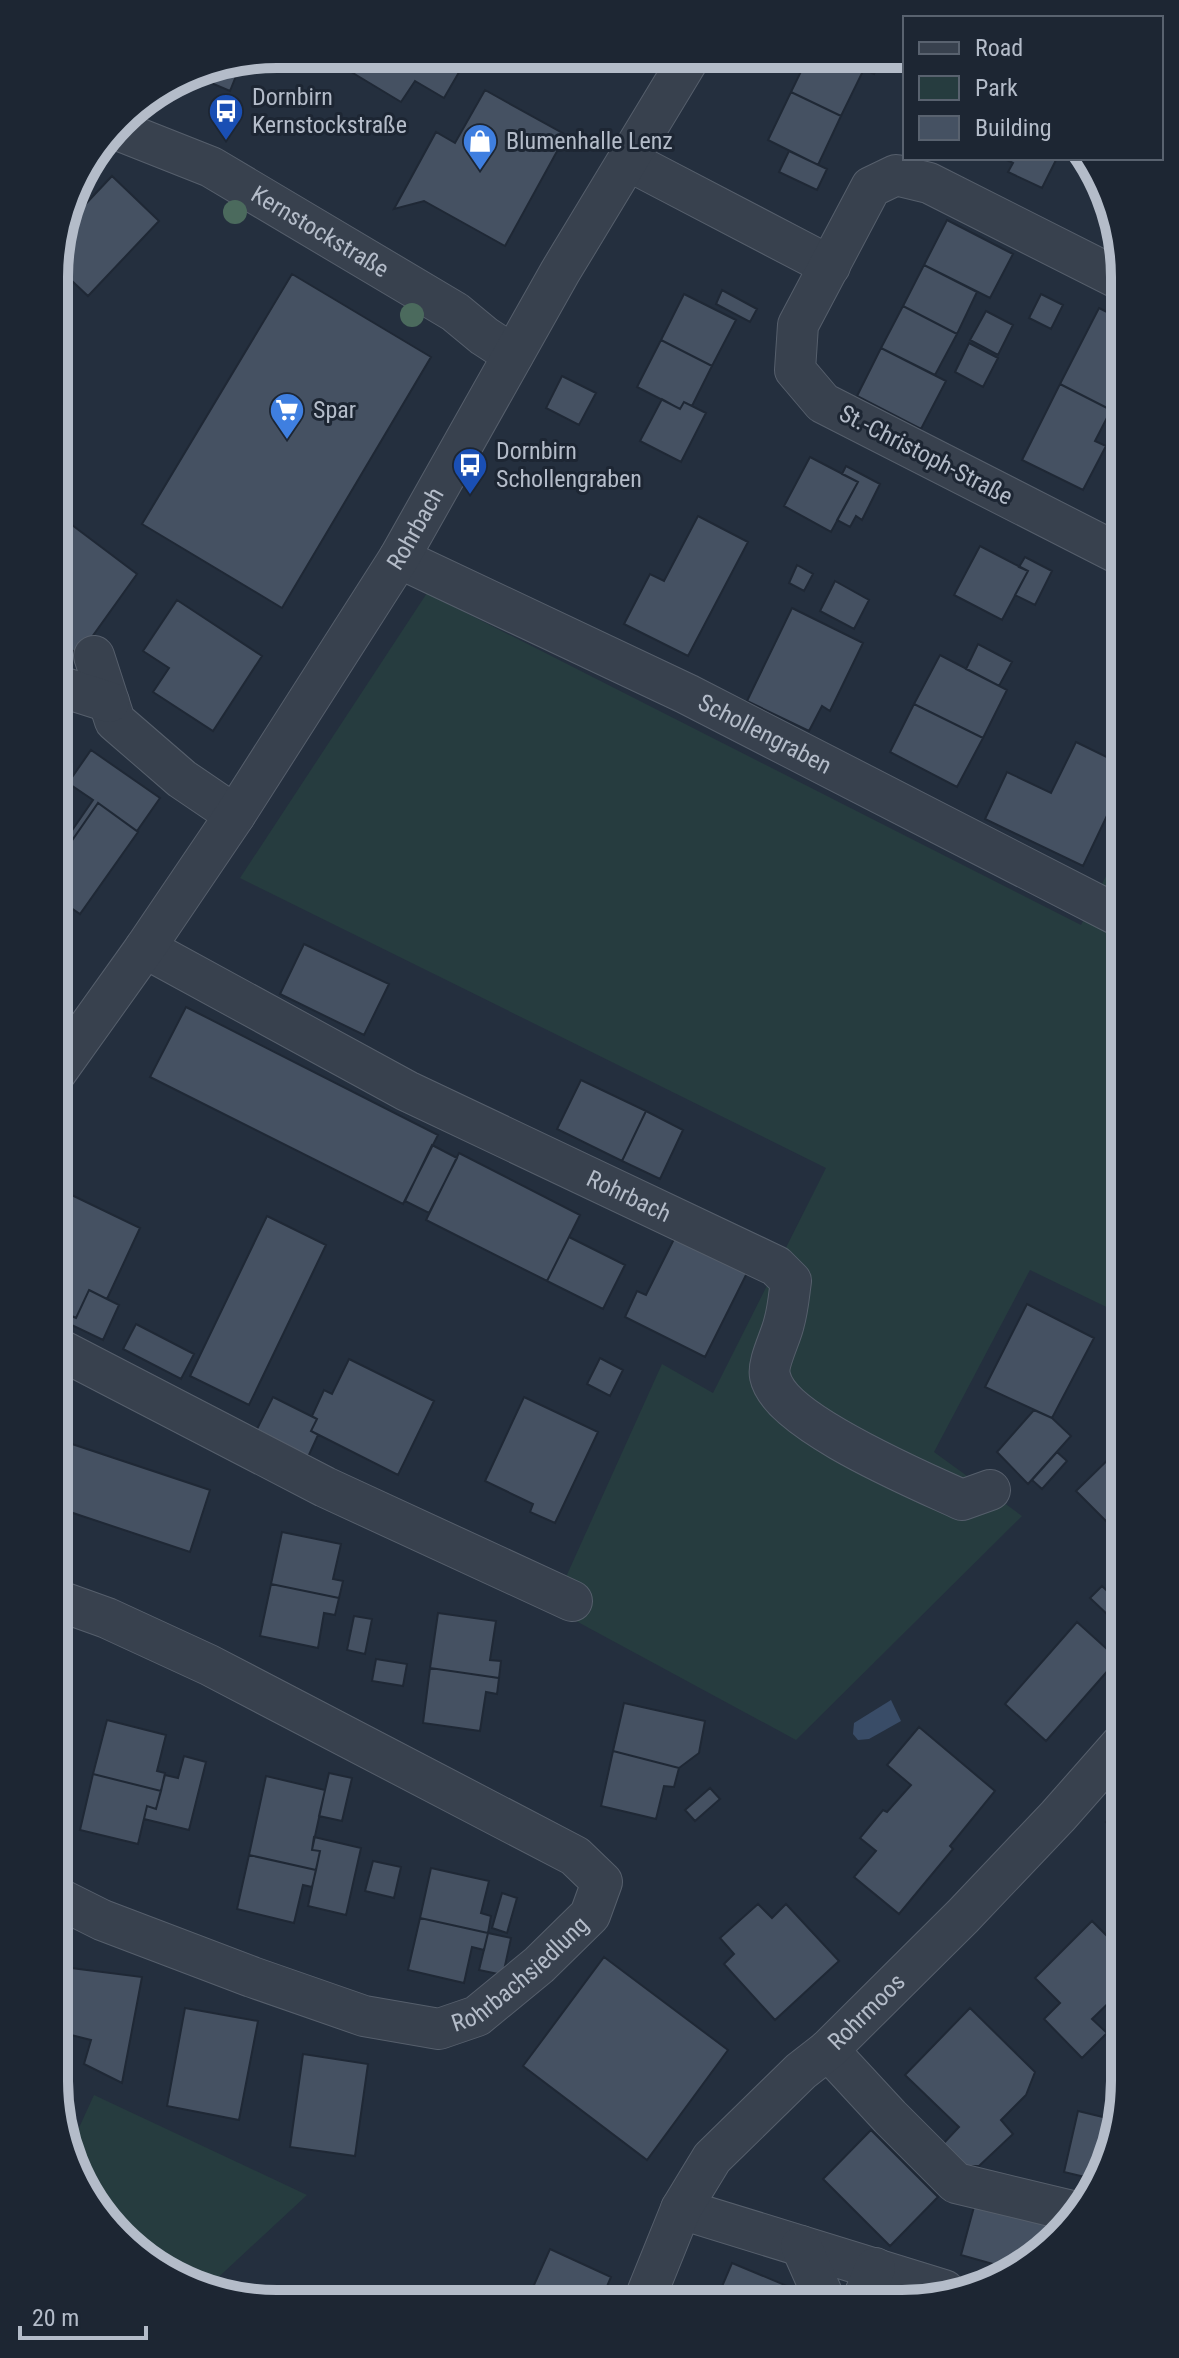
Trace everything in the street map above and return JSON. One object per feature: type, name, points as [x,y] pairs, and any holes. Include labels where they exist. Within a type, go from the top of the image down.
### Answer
[{"type":"street","name":"Rohrbach","points":[[68,1056],[235,815],[399,558],[560,272],[684,68]]},
{"type":"street","name":"Kernstockstraße","points":[[125,133],[211,167],[455,312],[513,355]]},
{"type":"street","points":[[629,161],[830,266]]},
{"type":"street","name":"St.-Christoph-Straße","points":[[1111,275],[929,183],[896,175],[871,187],[798,325],[795,370],[823,403],[1111,550]]},
{"type":"street","name":"Schollengraben","points":[[399,558],[687,694],[1111,912]]},
{"type":"street","points":[[94,656],[115,721],[182,779],[235,815]]},
{"type":"street","points":[[68,689],[109,702]]},
{"type":"street","name":"Rohrbach","points":[[145,948],[407,1091],[776,1266],[791,1281],[784,1323],[769,1372],[774,1390],[816,1426],[867,1456],[962,1500],[990,1490]]},
{"type":"street","points":[[68,1354],[325,1487],[572,1601]]},
{"type":"street","name":"Rohrbachsiedlung","points":[[68,1604],[107,1618],[209,1665],[575,1856],[602,1882],[590,1915],[539,1965],[477,2016],[439,2029],[364,2016],[102,1920],[68,1903]]},
{"type":"street","name":"Rohrmoos","points":[[648,2290],[681,2209],[712,2158],[801,2071],[828,2050],[984,1894],[1111,1756]]},
{"type":"street","points":[[828,2050],[956,2183],[1067,2210]]},
{"type":"street","points":[[681,2209],[801,2246],[868,2286],[923,2289]]},
{"type":"street","points":[[801,2246],[821,2290]]},
{"type":"green space","points":[[427,593],[1081,925],[1111,866],[1111,1309],[1030,1270],[934,1452],[1022,1516],[796,1740],[552,1608],[662,1364],[713,1393],[826,1168],[240,878]]},
{"type":"green space","points":[[94,2095],[307,2195],[215,2280],[172,2262],[129,2229],[103,2197],[90,2174],[76,2135]]},
{"type":"water","points":[[891,1700],[901,1721],[869,1739],[858,1740],[853,1734],[854,1723]]},
{"type":"building","points":[[345,68],[461,68],[444,98],[415,81],[401,102]]},
{"type":"building","points":[[803,68],[864,69],[841,116],[791,92]]},
{"type":"building","points":[[861,68],[877,68],[874,74]]},
{"type":"building","points":[[238,72],[230,91],[206,81]]},
{"type":"building","name":"Blumenhalle Lenz","points":[[485,90],[566,135],[505,246],[424,201],[394,209],[436,132],[455,143]]},
{"type":"building","points":[[791,92],[841,116],[818,165],[768,140]]},
{"type":"building","points":[[789,151],[827,169],[817,190],[779,172]]},
{"type":"building","points":[[1007,160],[1056,160],[1042,188],[1008,172],[1013,163]]},
{"type":"building","points":[[112,176],[159,221],[88,296],[68,277],[70,249],[79,211]]},
{"type":"building","points":[[947,220],[1013,254],[990,298],[924,265]]},
{"type":"building","points":[[924,265],[977,292],[957,334],[903,306]]},
{"type":"building","name":"Spar","points":[[292,274],[431,357],[282,608],[142,524]]},
{"type":"building","points":[[722,290],[757,309],[750,322],[716,304]]},
{"type":"building","points":[[684,294],[736,320],[712,366],[661,340]]},
{"type":"building","points":[[1041,294],[1063,305],[1051,329],[1029,318]]},
{"type":"building","points":[[903,306],[957,334],[935,375],[881,348]]},
{"type":"building","points":[[1099,308],[1111,314],[1111,410],[1060,384]]},
{"type":"building","points":[[986,311],[1013,325],[998,355],[970,340]]},
{"type":"building","points":[[661,340],[712,366],[692,406],[684,402],[680,409],[637,387]]},
{"type":"building","points":[[969,343],[998,358],[983,387],[955,372]]},
{"type":"building","points":[[881,348],[946,381],[921,429],[857,396]]},
{"type":"building","points":[[562,376],[596,393],[579,425],[546,408]]},
{"type":"building","points":[[1060,384],[1111,410],[1095,441],[1106,446],[1083,490],[1022,460]]},
{"type":"building","points":[[662,399],[680,409],[684,402],[706,413],[681,462],[640,441]]},
{"type":"building","points":[[810,457],[858,482],[831,532],[784,506]]},
{"type":"building","points":[[846,466],[880,484],[862,520],[856,516],[850,527],[837,520],[858,482],[842,474]]},
{"type":"building","points":[[698,516],[748,542],[688,656],[624,624],[650,574],[664,581]]},
{"type":"building","points":[[68,522],[137,574],[79,655],[68,647]]},
{"type":"building","points":[[980,546],[1028,571],[1002,620],[954,595]]},
{"type":"building","points":[[1025,557],[1052,571],[1035,605],[1015,595],[1028,571],[1019,567]]},
{"type":"building","points":[[797,565],[813,574],[804,591],[789,583]]},
{"type":"building","points":[[835,581],[869,600],[854,629],[820,611]]},
{"type":"building","points":[[177,600],[262,656],[213,731],[153,692],[169,668],[143,651]]},
{"type":"building","points":[[792,608],[863,643],[830,711],[822,706],[809,731],[747,701]]},
{"type":"building","points":[[978,644],[1012,662],[999,686],[966,669]]},
{"type":"building","points":[[940,655],[1007,690],[983,738],[914,704]]},
{"type":"building","points":[[914,704],[983,738],[957,787],[890,752]]},
{"type":"building","points":[[1076,742],[1111,759],[1111,807],[1083,866],[985,819],[1007,772],[1051,793]]},
{"type":"building","points":[[91,750],[160,798],[137,831],[98,803],[68,846],[68,836],[93,800],[68,783]]},
{"type":"building","points":[[98,803],[138,832],[80,914],[68,906],[68,846]]},
{"type":"building","points":[[304,944],[389,984],[364,1035],[280,994]]},
{"type":"building","points":[[186,1007],[438,1135],[403,1204],[150,1077]]},
{"type":"building","points":[[581,1080],[646,1111],[622,1161],[557,1129]]},
{"type":"building","points":[[646,1111],[683,1130],[660,1179],[622,1161]]},
{"type":"building","points":[[432,1145],[457,1158],[429,1213],[405,1201]]},
{"type":"building","points":[[459,1153],[580,1215],[547,1281],[426,1220]]},
{"type":"building","points":[[68,1193],[140,1228],[107,1299],[89,1290],[76,1318],[68,1314]]},
{"type":"building","points":[[267,1216],[326,1245],[249,1405],[190,1376]]},
{"type":"building","points":[[678,1231],[750,1267],[705,1357],[625,1317],[637,1291],[646,1295]]},
{"type":"building","points":[[569,1237],[625,1265],[603,1309],[547,1281]]},
{"type":"building","points":[[89,1290],[119,1305],[103,1340],[68,1323],[68,1315],[76,1318]]},
{"type":"building","points":[[1027,1304],[1094,1338],[1052,1418],[985,1387]]},
{"type":"building","points":[[136,1324],[194,1354],[181,1379],[123,1349]]},
{"type":"building","points":[[600,1358],[623,1370],[610,1396],[587,1384]]},
{"type":"building","points":[[349,1359],[434,1401],[398,1475],[311,1431],[317,1419],[312,1416],[324,1390],[332,1394]]},
{"type":"building","points":[[273,1397],[317,1419],[311,1431],[318,1435],[308,1457],[256,1431]]},
{"type":"building","points":[[524,1397],[598,1432],[555,1523],[530,1512],[533,1504],[485,1481]]},
{"type":"building","points":[[1034,1410],[1052,1418],[1071,1436],[1028,1484],[997,1452]]},
{"type":"building","points":[[68,1443],[210,1490],[190,1552],[68,1511]]},
{"type":"building","points":[[1057,1452],[1067,1461],[1042,1489],[1032,1480]]},
{"type":"building","points":[[1111,1457],[1111,1526],[1076,1491]]},
{"type":"building","points":[[282,1532],[341,1544],[333,1579],[343,1581],[339,1598],[271,1584]]},
{"type":"building","points":[[271,1584],[339,1598],[335,1615],[324,1613],[318,1648],[260,1636]]},
{"type":"building","points":[[1102,1586],[1111,1595],[1111,1614],[1109,1616],[1090,1598]]},
{"type":"building","points":[[438,1613],[496,1621],[490,1660],[501,1661],[499,1678],[430,1668]]},
{"type":"building","points":[[354,1616],[372,1619],[365,1654],[347,1650]]},
{"type":"building","points":[[1077,1622],[1111,1653],[1111,1667],[1046,1741],[1005,1704]]},
{"type":"building","points":[[376,1659],[407,1664],[403,1686],[372,1681]]},
{"type":"building","points":[[430,1668],[499,1678],[497,1694],[486,1692],[480,1731],[423,1723]]},
{"type":"building","points":[[624,1703],[705,1721],[699,1753],[679,1768],[613,1751]]},
{"type":"building","points":[[107,1720],[166,1735],[157,1771],[165,1773],[161,1791],[93,1774]]},
{"type":"building","points":[[919,1727],[995,1791],[950,1846],[953,1849],[899,1914],[854,1877],[876,1851],[860,1838],[883,1810],[887,1812],[911,1785],[887,1765]]},
{"type":"building","points":[[613,1751],[679,1768],[674,1787],[664,1786],[656,1819],[601,1806]]},
{"type":"building","points":[[184,1756],[206,1762],[189,1830],[144,1819],[147,1806],[156,1809],[165,1775],[178,1778]]},
{"type":"building","points":[[329,1773],[352,1778],[342,1821],[319,1816]]},
{"type":"building","points":[[93,1774],[161,1791],[156,1809],[147,1806],[138,1844],[80,1830]]},
{"type":"building","points":[[266,1776],[325,1790],[312,1850],[320,1851],[316,1870],[249,1855]]},
{"type":"building","points":[[710,1788],[720,1799],[695,1821],[685,1810]]},
{"type":"building","points":[[314,1837],[361,1848],[346,1915],[308,1906],[320,1851],[312,1850]]},
{"type":"building","points":[[249,1855],[316,1870],[312,1887],[303,1885],[294,1923],[237,1909]]},
{"type":"building","points":[[373,1861],[401,1867],[394,1898],[365,1891]]},
{"type":"building","points":[[431,1868],[489,1881],[481,1913],[491,1916],[488,1933],[420,1918]]},
{"type":"building","points":[[502,1893],[517,1898],[507,1933],[492,1928]]},
{"type":"building","points":[[758,1904],[772,1918],[786,1904],[839,1961],[775,2020],[724,1964],[734,1954],[720,1938]]},
{"type":"building","points":[[420,1918],[488,1933],[484,1950],[472,1947],[464,1983],[408,1970]]},
{"type":"building","points":[[1092,1921],[1111,1940],[1111,2001],[1092,2019],[1107,2033],[1082,2058],[1044,2019],[1060,2003],[1035,1978]]},
{"type":"building","points":[[488,1933],[511,1938],[503,1975],[479,1970]]},
{"type":"building","points":[[604,1957],[728,2050],[647,2160],[523,2066]]},
{"type":"building","points":[[71,1968],[142,1977],[122,2083],[84,2064],[91,2040],[68,2034]]},
{"type":"building","points":[[185,2008],[258,2021],[239,2120],[167,2106]]},
{"type":"building","points":[[970,2008],[1035,2072],[1026,2095],[1001,2120],[1013,2134],[979,2166],[966,2166],[943,2144],[959,2127],[905,2075]]},
{"type":"building","points":[[303,2054],[368,2064],[355,2156],[290,2147]]},
{"type":"building","points":[[1078,2111],[1107,2118],[1109,2111],[1107,2122],[1100,2148],[1083,2186],[1085,2177],[1064,2172]]},
{"type":"building","points":[[871,2130],[938,2197],[890,2246],[823,2179]]},
{"type":"building","points":[[975,2203],[1048,2223],[1048,2231],[999,2266],[961,2255]]},
{"type":"building","points":[[550,2249],[611,2277],[606,2290],[532,2290]]},
{"type":"building","points":[[732,2263],[797,2290],[721,2290]]},
{"type":"place","name":"Dornbirn Kernstockstraße","points":[[226,142]]},
{"type":"place","name":"Blumenhalle Lenz","points":[[480,172]]},
{"type":"place","name":"Spar","points":[[287,441]]},
{"type":"place","name":"Dornbirn Schollengraben","points":[[470,496]]}]
